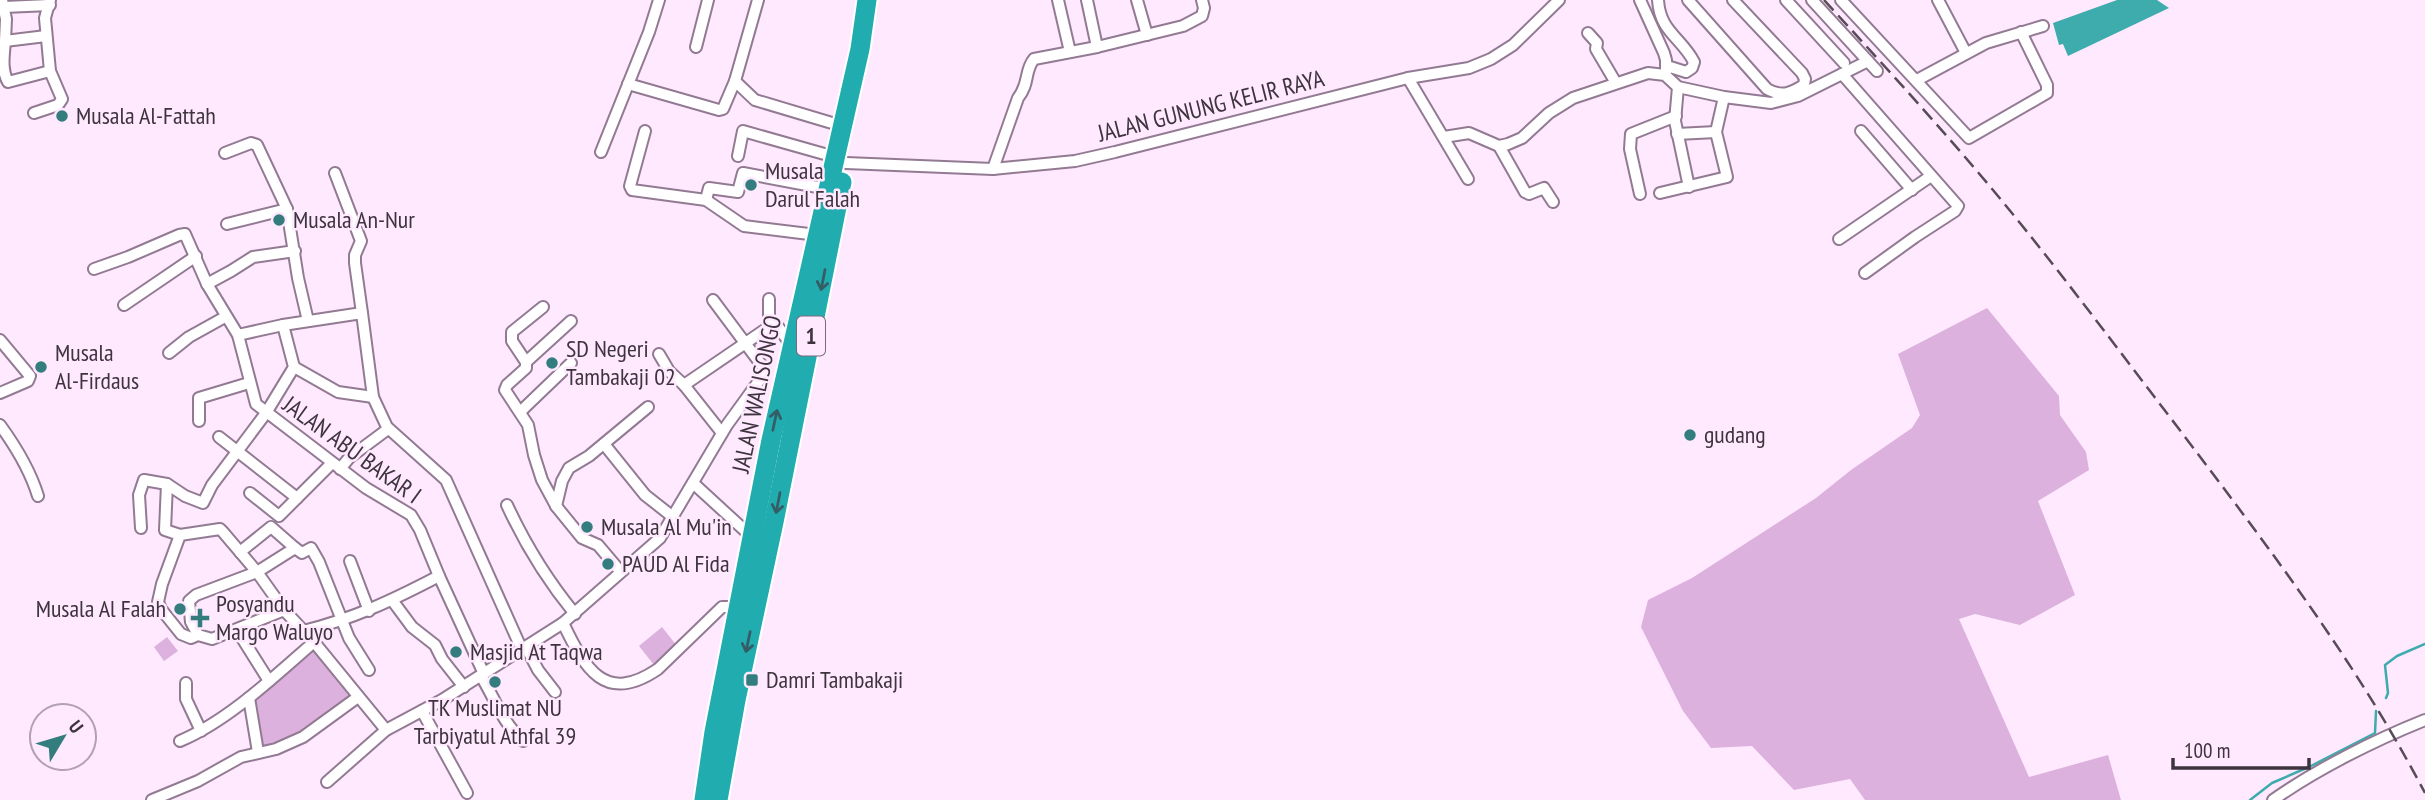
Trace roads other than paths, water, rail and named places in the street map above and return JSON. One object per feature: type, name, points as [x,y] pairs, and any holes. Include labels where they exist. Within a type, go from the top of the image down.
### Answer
[{"type":"highway","name":"JALAN WALISONGO","points":[[704,800],[714,732],[791,345],[828,189],[841,160],[842,126],[860,49],[867,0]]},
{"type":"highway","name":"JALAN WALISONGO","points":[[718,800],[736,700],[774,522],[841,160],[881,0]]},
{"type":"street","points":[[601,152],[659,0]]},
{"type":"street","points":[[696,47],[708,0]]},
{"type":"street","points":[[628,84],[719,110],[724,108],[735,81],[758,0]]},
{"type":"street","points":[[1058,0],[1070,52]]},
{"type":"street","points":[[1087,0],[1097,47]]},
{"type":"street","points":[[1137,0],[1147,35]]},
{"type":"street","points":[[993,169],[1018,98],[1027,84],[1030,63],[1034,59],[1183,26],[1204,13],[1202,0]]},
{"type":"street","name":"JALAN GUNUNG KELIR RAYA","points":[[738,156],[743,131],[841,160],[993,169],[1075,161],[1408,78],[1469,68],[1513,46],[1559,0]]},
{"type":"street","points":[[1640,0],[1664,53],[1666,70],[1678,87],[1677,134],[1689,187]]},
{"type":"street","points":[[1499,146],[1522,138],[1549,113],[1573,98],[1648,74],[1666,70],[1686,72],[1692,68],[1694,62],[1690,55],[1660,18],[1658,0]]},
{"type":"street","points":[[1688,0],[1766,89],[1779,95],[1804,85],[1802,73],[1733,0]]},
{"type":"street","points":[[1786,0],[1931,176],[1957,202],[1957,209],[1865,273]]},
{"type":"street","points":[[1812,0],[1877,71]]},
{"type":"street","points":[[1841,0],[1969,138],[2047,93],[2047,85],[2021,32]]},
{"type":"street","points":[[1938,0],[1966,53]]},
{"type":"street","points":[[34,113],[61,102],[62,99],[50,71],[45,18],[50,2],[3,4],[6,19],[3,58],[8,82],[50,71]]},
{"type":"street","points":[[1917,80],[1986,43],[2043,26]]},
{"type":"street","points":[[1588,33],[1597,43],[1596,49],[1616,83]]},
{"type":"street","points":[[5,41],[46,36]]},
{"type":"street","points":[[1678,87],[1724,97],[1782,102],[1843,69],[1868,61]]},
{"type":"street","points":[[1408,78],[1468,179]]},
{"type":"street","points":[[735,81],[751,97],[842,126]]},
{"type":"street","points":[[1660,193],[1724,179],[1728,174],[1716,132],[1724,97]]},
{"type":"street","points":[[1640,194],[1630,149],[1631,134],[1676,116]]},
{"type":"street","points":[[645,131],[631,189],[706,200],[744,226],[817,235]]},
{"type":"street","points":[[1861,131],[1912,190]]},
{"type":"street","points":[[1677,134],[1716,132]]},
{"type":"street","points":[[1444,136],[1469,133],[1499,146],[1525,192],[1529,194],[1544,188],[1553,202]]},
{"type":"street","points":[[225,153],[251,143],[257,145],[287,209],[308,321]]},
{"type":"street","points":[[335,173],[361,241],[355,255],[355,263],[373,397],[388,429],[446,480],[524,649],[555,692]]},
{"type":"street","points":[[706,200],[709,188],[738,192],[743,173],[828,189]]},
{"type":"street","points":[[1839,239],[1931,176]]},
{"type":"street","points":[[227,224],[287,209]]},
{"type":"street","points":[[94,269],[182,234],[187,238],[225,317],[238,335],[362,313]]},
{"type":"street","points":[[207,284],[253,257],[295,251]]},
{"type":"street","points":[[124,305],[196,256]]},
{"type":"street","points":[[769,299],[770,326]]},
{"type":"street","points":[[327,782],[386,730],[464,687],[563,623],[660,538],[722,433],[764,374],[763,367],[713,300]]},
{"type":"street","points":[[543,307],[512,332],[512,341],[526,362],[526,368],[507,384],[505,390],[528,425],[542,480],[556,506],[582,538],[598,545],[620,571]]},
{"type":"street","points":[[169,353],[189,337],[225,317]]},
{"type":"street","points":[[526,362],[571,321]]},
{"type":"street","points":[[283,325],[294,367],[338,393],[373,397]]},
{"type":"street","points":[[684,385],[770,326],[779,328],[791,345]]},
{"type":"street","name":"JALAN ABU BAKAR I","points":[[238,335],[256,404],[366,488],[411,515],[420,530],[499,713],[523,741]]},
{"type":"street","points":[[0,340],[30,376],[24,384],[0,393]]},
{"type":"street","points":[[659,354],[669,371],[684,385],[722,433]]},
{"type":"street","points":[[520,412],[571,363]]},
{"type":"street","points":[[141,528],[139,495],[143,481],[167,485],[202,503],[294,367]]},
{"type":"street","points":[[199,421],[199,398],[249,383]]},
{"type":"street","points":[[556,506],[562,481],[569,468],[604,444],[648,407]]},
{"type":"street","points":[[0,425],[14,444],[33,480],[38,496]]},
{"type":"street","points":[[250,493],[279,516],[336,466],[388,429]]},
{"type":"street","points":[[219,437],[297,498]]},
{"type":"street","points":[[604,444],[645,495],[673,517]]},
{"type":"street","points":[[693,484],[753,538]]},
{"type":"street","points":[[167,485],[165,530],[180,535],[220,530],[386,730]]},
{"type":"street","points":[[507,505],[522,537],[575,614]]},
{"type":"street","points":[[240,552],[271,527],[302,553],[312,549],[342,622],[369,670]]},
{"type":"street","points":[[180,535],[158,602],[160,609],[181,634],[191,638],[198,635],[212,639],[284,610]]},
{"type":"street","points":[[198,635],[191,622],[189,601],[196,595],[257,572],[295,548]]},
{"type":"street","points":[[350,561],[369,611]]},
{"type":"street","points":[[303,631],[342,622],[439,576]]},
{"type":"street","points":[[392,600],[412,627],[433,643],[464,687]]},
{"type":"street","points":[[563,623],[573,644],[594,674],[606,682],[626,684],[647,676],[658,668],[722,607],[739,607]]},
{"type":"street","points":[[237,629],[270,681]]},
{"type":"street","points":[[180,741],[201,731],[249,698],[314,642]]},
{"type":"street","points":[[186,683],[186,699],[201,731]]},
{"type":"street","points":[[152,800],[198,781],[241,757],[276,749],[303,737],[358,696]]},
{"type":"street","points":[[249,698],[258,752]]},
{"type":"street","points":[[422,711],[467,793]]},
{"type":"street","points":[[2273,800],[2294,785],[2399,730],[2425,720]]},
{"type":"waterway","points":[[2386,698],[2388,693],[2385,665],[2397,656],[2425,644]]},
{"type":"waterway","points":[[2250,800],[2272,783],[2375,733],[2376,711]]},
{"type":"railway","points":[[1824,0],[1997,194],[2179,429],[2310,606],[2370,697],[2425,793]]},
{"type":"place","name":"Musala Al-Fattah","points":[[62,116]]},
{"type":"place","name":"Musala Darul Falah","points":[[751,185]]},
{"type":"place","name":"Musala An-Nur","points":[[279,220]]},
{"type":"place","name":"SD Negeri Tambakaji 02","points":[[552,363]]},
{"type":"place","name":"Musala Al-Firdaus","points":[[41,367]]},
{"type":"place","name":"gudang","points":[[1690,435]]},
{"type":"place","name":"Musala Al Mu'in","points":[[587,527]]},
{"type":"place","name":"PAUD Al Fida","points":[[608,564]]},
{"type":"place","name":"Musala Al Falah","points":[[180,609]]},
{"type":"place","name":"Posyandu Margo Waluyo","points":[[200,618]]},
{"type":"place","name":"Masjid At Taqwa","points":[[456,652]]},
{"type":"place","name":"Damri Tambakaji","points":[[752,680]]},
{"type":"place","name":"TK Muslimat NU Tarbiyatul Athfal 39","points":[[495,682]]}]
